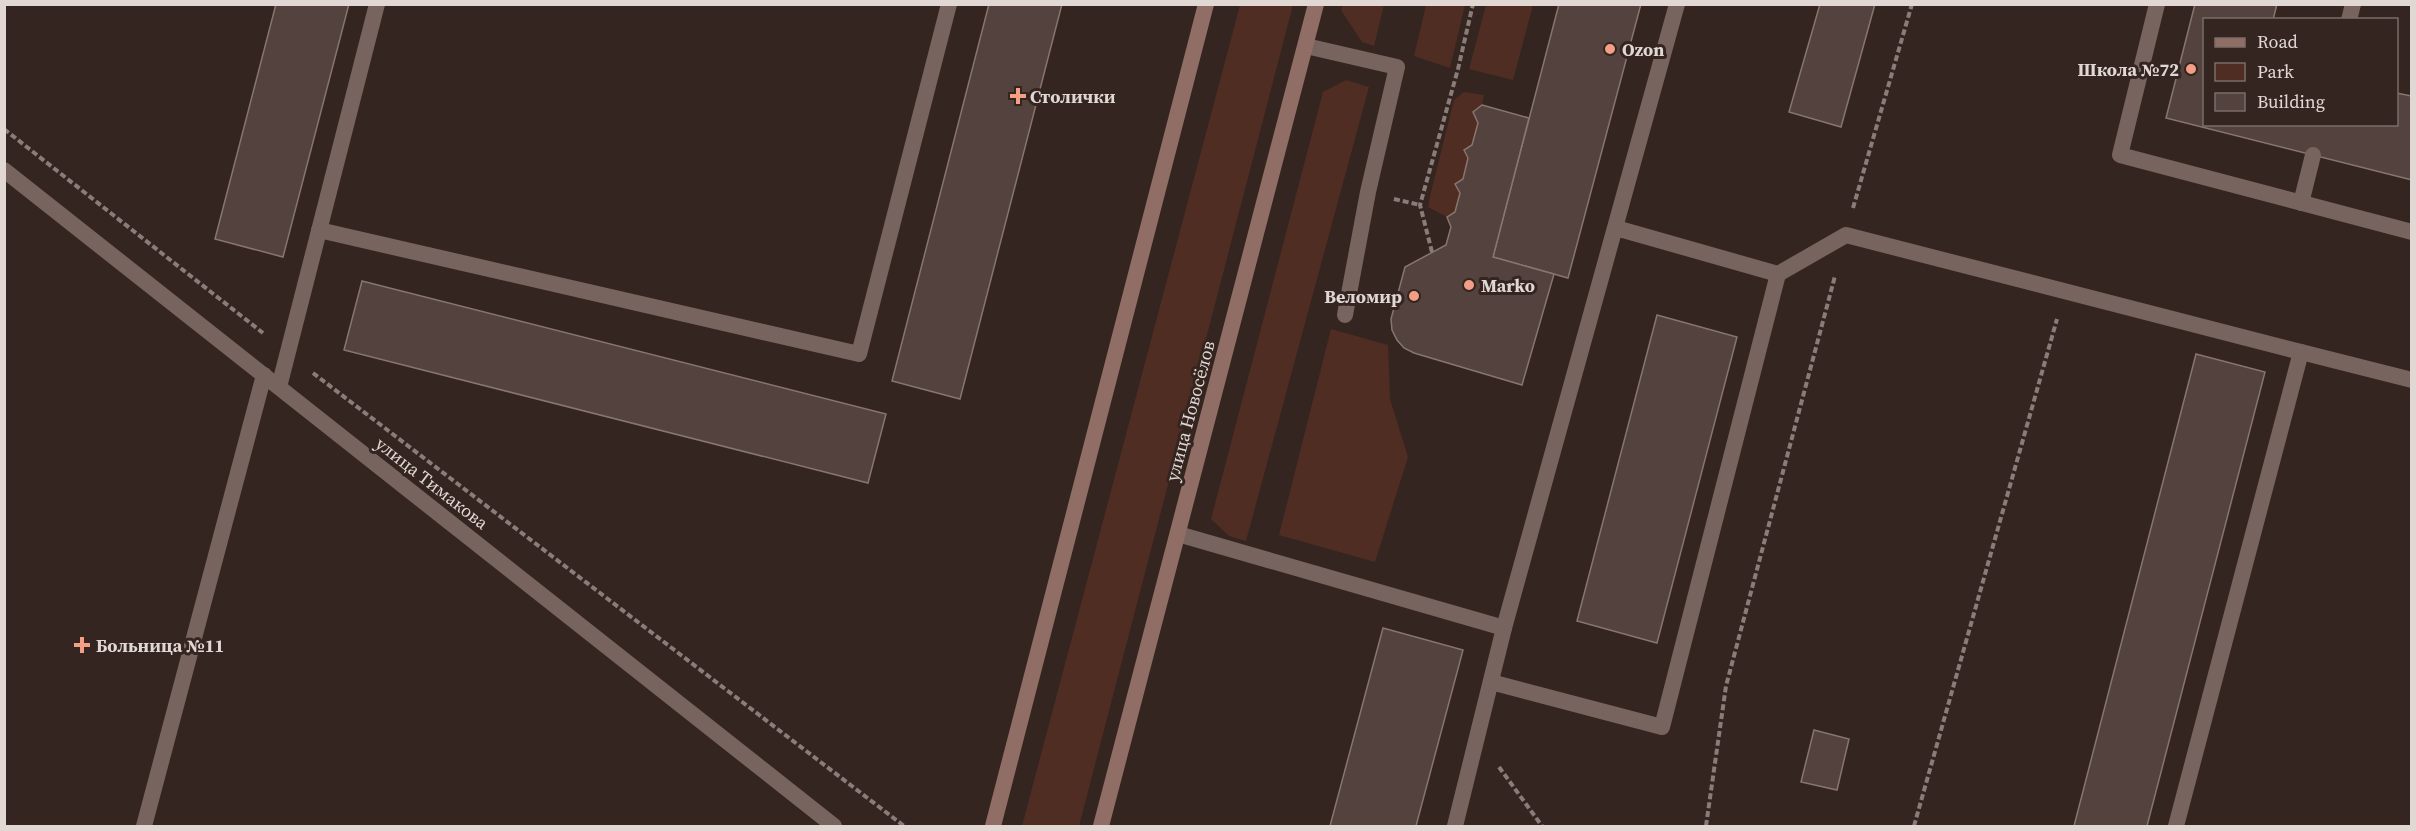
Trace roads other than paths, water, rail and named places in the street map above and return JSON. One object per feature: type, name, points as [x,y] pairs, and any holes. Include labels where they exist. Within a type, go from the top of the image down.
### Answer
[{"type":"main road","points":[[993,826],[1206,4]]},
{"type":"main road","name":"улица Новосёлов","points":[[1101,826],[1316,4]]},
{"type":"street","points":[[279,387],[377,4]]},
{"type":"street","points":[[319,230],[859,354],[949,4]]},
{"type":"street","points":[[1455,826],[1504,628],[1677,4]]},
{"type":"street","points":[[2157,4],[2120,154],[2412,232]]},
{"type":"street","points":[[1306,46],[1398,67],[1368,192],[1345,315]]},
{"type":"street","points":[[2301,203],[2313,155]]},
{"type":"street","name":"улица Тимакова","points":[[4,170],[834,826]]},
{"type":"street","points":[[1616,228],[1778,274]]},
{"type":"street","points":[[1491,682],[1662,728],[1778,274],[1845,235],[2412,380]]},
{"type":"street","points":[[2176,826],[2301,351]]},
{"type":"street","points":[[144,826],[264,375]]},
{"type":"street","points":[[1178,534],[1504,628]]},
{"type":"place","name":"Ozon","points":[[1610,49]]},
{"type":"place","name":"Школа №72","points":[[2191,69]]},
{"type":"place","name":"Столички","points":[[1018,96]]},
{"type":"place","name":"Marko","points":[[1469,285]]},
{"type":"place","name":"Веломир","points":[[1414,296]]},
{"type":"place","name":"Больница №11","points":[[82,645]]}]
